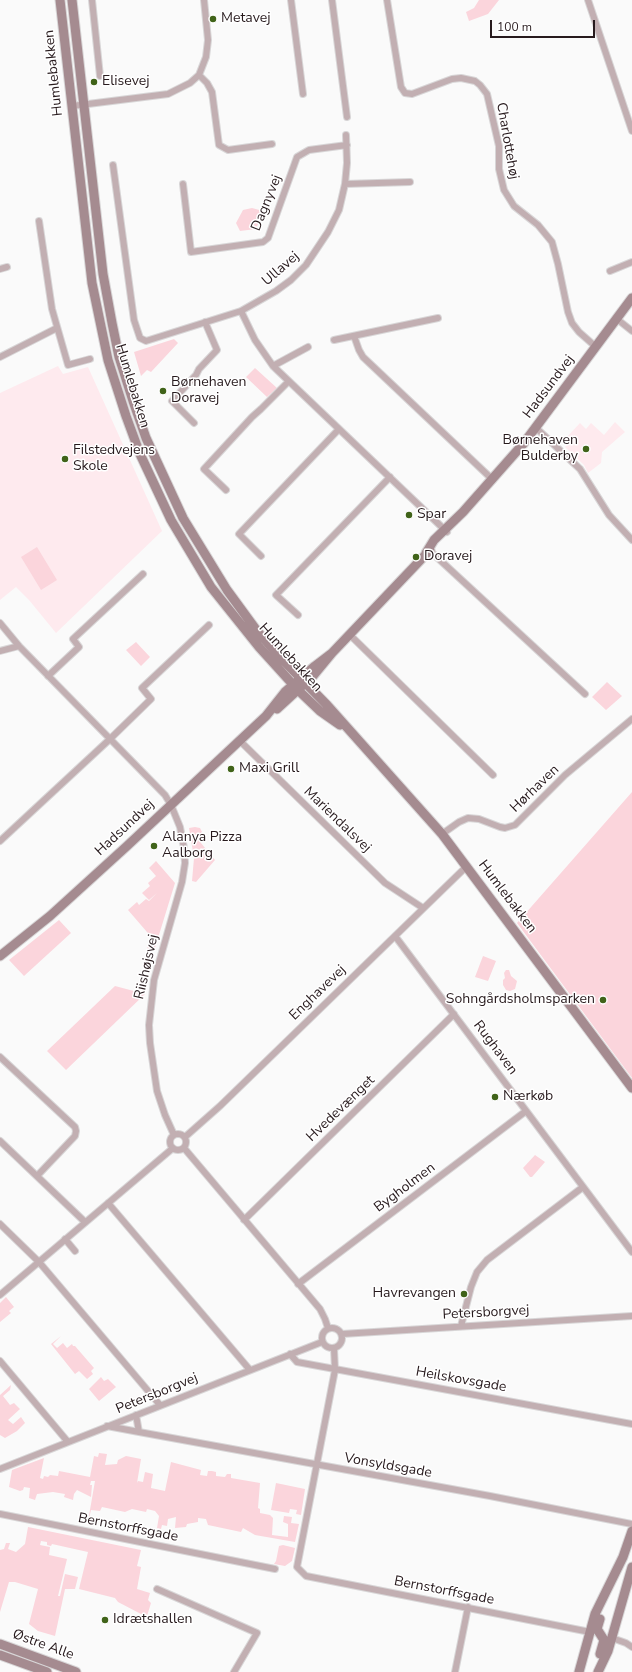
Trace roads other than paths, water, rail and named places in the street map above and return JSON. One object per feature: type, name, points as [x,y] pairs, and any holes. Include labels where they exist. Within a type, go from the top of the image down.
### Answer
[{"type":"street","name":"Humlebakken","points":[[60,0],[92,283],[108,360],[123,410],[135,442],[153,484],[171,520],[211,587],[248,634],[296,687],[320,712],[349,731]]},
{"type":"street","name":"Humlebakken","points":[[72,0],[103,274],[110,316],[119,356],[146,438],[183,518],[206,558],[257,631],[327,705],[442,834],[632,1088]]},
{"type":"street","points":[[92,0],[100,76]]},
{"type":"street","points":[[72,106],[168,94],[190,83],[199,75],[206,57],[208,40],[204,0]]},
{"type":"street","points":[[291,0],[303,94]]},
{"type":"street","points":[[332,0],[347,117]]},
{"type":"street","name":"Charlottehøj","points":[[386,0],[401,87],[405,93],[412,94],[452,79],[461,78],[475,81],[487,94],[499,146],[499,169],[504,190],[514,206],[538,225],[552,242],[568,312],[572,323],[579,332],[596,347]]},
{"type":"street","points":[[588,0],[632,131]]},
{"type":"street","points":[[199,75],[207,83],[212,92],[219,145],[228,150],[272,144]]},
{"type":"street","name":"Ullavej","points":[[113,165],[134,320],[138,336],[142,340],[146,341],[241,311],[276,291],[291,280],[306,265],[328,232],[338,210],[345,184],[347,145],[346,135]]},
{"type":"street","name":"Dagnyvej","points":[[183,184],[191,252],[263,242],[268,238],[297,157],[309,150],[347,145]]},
{"type":"street","points":[[345,184],[410,182]]},
{"type":"street","points":[[39,221],[52,308],[68,366],[90,359]]},
{"type":"street","points":[[610,271],[632,262]]},
{"type":"street","points":[[0,269],[7,267]]},
{"type":"street","name":"Hadsundvej","points":[[0,956],[50,916],[240,741],[266,716],[277,701],[303,681],[314,666],[332,653],[350,635],[428,551],[434,540],[448,529],[493,480],[535,427],[632,298]]},
{"type":"street","points":[[241,311],[255,340],[273,366],[288,382],[448,529]]},
{"type":"street","points":[[334,340],[438,318]]},
{"type":"street","points":[[617,319],[632,330]]},
{"type":"street","points":[[194,423],[172,401],[196,374],[199,368],[217,350],[205,322]]},
{"type":"street","points":[[0,356],[57,328]]},
{"type":"street","points":[[354,336],[363,357],[493,480]]},
{"type":"street","points":[[273,366],[308,347]]},
{"type":"street","points":[[226,490],[204,469],[252,417],[288,382]]},
{"type":"street","points":[[535,427],[580,469],[606,511],[632,540]]},
{"type":"street","points":[[261,556],[239,534],[339,429]]},
{"type":"street","points":[[298,615],[276,595],[390,477]]},
{"type":"street","points":[[428,551],[585,694]]},
{"type":"street","points":[[48,676],[79,647],[73,639],[143,574]]},
{"type":"street","name":"Riishøjsvej","points":[[0,623],[48,676],[165,796],[171,805],[180,827],[185,863],[182,882],[154,980],[149,1025],[150,1044],[157,1091],[174,1135]]},
{"type":"street","points":[[0,841],[151,699],[142,688],[209,625]]},
{"type":"street","points":[[350,635],[493,775]]},
{"type":"street","points":[[0,651],[20,646]]},
{"type":"street","name":"Hørhaven","points":[[442,834],[459,822],[468,818],[479,819],[500,827],[510,827],[515,825],[526,816],[560,780],[632,719]]},
{"type":"street","name":"Mariendalsvej","points":[[240,741],[385,883],[423,908]]},
{"type":"street","name":"Enghavevej","points":[[185,1137],[220,1106],[467,866]]},
{"type":"street","name":"Rughaven","points":[[395,936],[632,1252]]},
{"type":"street","name":"Hvedevænget","points":[[244,1220],[454,1014]]},
{"type":"street","points":[[0,1057],[75,1127],[75,1136],[37,1176]]},
{"type":"street","name":"Bygholmen","points":[[298,1284],[526,1111]]},
{"type":"street","points":[[181,1134],[185,1137],[187,1144],[184,1148],[179,1150],[173,1148],[170,1142],[174,1135],[181,1134]]},
{"type":"street","points":[[0,1141],[85,1222]]},
{"type":"street","points":[[0,1295],[173,1148]]},
{"type":"street","points":[[184,1148],[320,1309],[328,1328]]},
{"type":"street","points":[[461,1326],[471,1287],[477,1272],[487,1260],[583,1187]]},
{"type":"street","points":[[108,1203],[250,1370]]},
{"type":"street","points":[[0,1224],[39,1262],[160,1405]]},
{"type":"street","points":[[65,1239],[75,1251]]},
{"type":"street","name":"Petersborgvej","points":[[342,1334],[632,1316]]},
{"type":"street","points":[[328,1328],[335,1328],[342,1334],[342,1341],[340,1345],[334,1348],[328,1348],[322,1342],[323,1332],[328,1328]]},
{"type":"street","name":"Petersborgvej","points":[[0,1469],[322,1342]]},
{"type":"street","points":[[318,1465],[335,1370],[334,1348]]},
{"type":"street","name":"Heilskovsgade","points":[[290,1354],[297,1362],[335,1370],[632,1424]]},
{"type":"street","points":[[0,1361],[68,1442]]},
{"type":"street","points":[[136,1415],[139,1432]]},
{"type":"street","name":"Vonsyldsgade","points":[[107,1426],[490,1496],[632,1524]]},
{"type":"street","name":"Bernstorffsgade","points":[[318,1465],[300,1562],[297,1567],[306,1576],[590,1632]]},
{"type":"street","name":"Bernstorffsgade","points":[[0,1514],[275,1570]]},
{"type":"street","points":[[579,1672],[595,1614],[623,1557],[632,1531]]},
{"type":"street","points":[[598,1672],[608,1651],[632,1567]]},
{"type":"street","points":[[593,1672],[604,1643],[597,1626],[609,1595],[612,1581]]},
{"type":"street","points":[[157,1589],[257,1633],[234,1672]]},
{"type":"street","points":[[455,1672],[468,1607]]},
{"type":"street","points":[[590,1632],[612,1638],[632,1647]]},
{"type":"street","name":"Østre Alle","points":[[0,1644],[76,1672]]},
{"type":"street","name":"Østre Alle","points":[[0,1655],[47,1672]]},
{"type":"place","name":"Metavej","points":[[213,19]]},
{"type":"place","name":"Elisevej","points":[[94,82]]},
{"type":"place","name":"Børnehaven Doravej","points":[[163,391]]},
{"type":"place","name":"Børnehaven Bulderby","points":[[586,449]]},
{"type":"place","name":"Filstedvejens Skole","points":[[65,459]]},
{"type":"place","name":"Spar","points":[[409,515]]},
{"type":"place","name":"Doravej","points":[[416,557]]},
{"type":"place","name":"Maxi Grill","points":[[231,769]]},
{"type":"place","name":"Alanya Pizza Aalborg","points":[[154,846]]},
{"type":"place","name":"Sohngårdsholmsparken","points":[[603,1000]]},
{"type":"place","name":"Nærkøb","points":[[495,1097]]},
{"type":"place","name":"Havrevangen","points":[[464,1294]]},
{"type":"place","name":"Idrætshallen","points":[[105,1620]]}]
